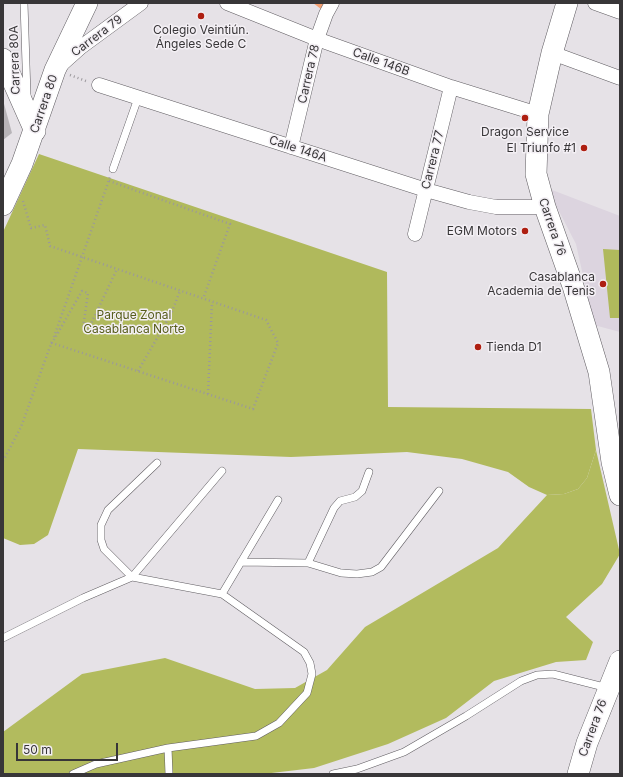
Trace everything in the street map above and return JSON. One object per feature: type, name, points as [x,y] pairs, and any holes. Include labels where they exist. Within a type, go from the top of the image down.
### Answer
[{"type":"street","name":"Carrera 80","points":[[3,205],[16,177],[31,124],[87,3]]},
{"type":"street","name":"Carrera 79","points":[[55,70],[81,47],[141,3]]},
{"type":"street","name":"Calle 146B","points":[[227,3],[317,39],[451,87],[538,114]]},
{"type":"street","name":"Carrera 78","points":[[291,147],[317,39],[326,14],[332,3]]},
{"type":"street","name":"Carrera 76","points":[[567,3],[552,53],[538,114],[535,165],[538,183],[545,207],[573,286],[599,372],[612,462],[620,495]]},
{"type":"street","points":[[595,3],[620,12]]},
{"type":"street","points":[[552,53],[620,78]]},
{"type":"street","points":[[3,59],[31,124]]},
{"type":"street","name":"Calle 146A","points":[[99,86],[426,190],[469,202],[496,207],[545,207]]},
{"type":"street","name":"Carrera 77","points":[[415,234],[451,87]]},
{"type":"street","name":"Carrera 76","points":[[578,774],[586,743],[620,661]]},
{"type":"lane","name":"Carrera 80A","points":[[24,3],[31,124]]},
{"type":"lane","points":[[113,169],[138,98]]},
{"type":"lane","points":[[73,774],[96,764],[168,748],[256,736],[278,723],[307,693],[312,674],[310,663],[304,652],[222,594],[132,577],[104,549],[101,540],[101,525],[108,510],[157,463]]},
{"type":"lane","points":[[3,638],[84,598],[132,577],[222,471]]},
{"type":"lane","points":[[308,563],[334,508],[340,502],[355,497],[362,491],[368,472]]},
{"type":"lane","points":[[241,562],[308,563],[341,573],[357,574],[372,572],[381,567],[439,491]]},
{"type":"lane","points":[[222,594],[278,500]]},
{"type":"lane","points":[[333,774],[356,771],[404,752],[466,716],[521,681],[537,674],[553,674],[608,688]]},
{"type":"lane","points":[[168,748],[169,774]]},
{"type":"path","points":[[55,70],[99,86]]},
{"type":"path","points":[[3,461],[21,427],[113,169]]},
{"type":"path","points":[[16,177],[31,228],[45,225],[50,246],[266,320],[278,344],[253,409],[52,343]]},
{"type":"path","points":[[108,181],[230,224],[203,299]]},
{"type":"path","points":[[52,343],[82,291],[88,293],[83,328],[88,330],[117,269]]},
{"type":"path","points":[[138,371],[171,314],[180,291]]},
{"type":"path","points":[[208,394],[212,302]]},
{"type":"shaded area","name":"Casablanca Academia de Tenis","points":[[547,188],[620,216],[620,332],[594,325],[576,244]]},
{"type":"green space","name":"Parque Zonal Casablanca Norte","points":[[39,154],[387,272],[388,407],[591,409],[596,450],[587,478],[578,489],[564,494],[547,495],[529,487],[508,472],[462,459],[407,452],[291,457],[78,449],[48,535],[34,544],[20,545],[3,538],[3,232]]},
{"type":"green space","points":[[603,249],[620,250],[620,318],[610,318]]},
{"type":"green space","points":[[596,450],[620,554],[602,584],[566,617],[593,642],[586,660],[556,662],[494,681],[446,718],[388,744],[314,768],[263,774],[3,774],[3,732],[82,674],[165,658],[255,689],[295,688],[327,670],[365,627],[498,548],[547,495],[564,494],[578,489],[587,478]]},
{"type":"building","points":[[313,3],[325,3],[321,9]]},
{"type":"place","name":"Colegio Veintiún. Ángeles Sede C","points":[[201,16]]},
{"type":"place","name":"Dragon Service","points":[[525,118]]},
{"type":"place","name":"El Triunfo #1","points":[[584,148]]},
{"type":"place","name":"EGM Motors","points":[[525,231]]},
{"type":"place","name":"Casablanca Academia de Tenis","points":[[603,284]]},
{"type":"place","name":"Tienda D1","points":[[478,347]]}]
